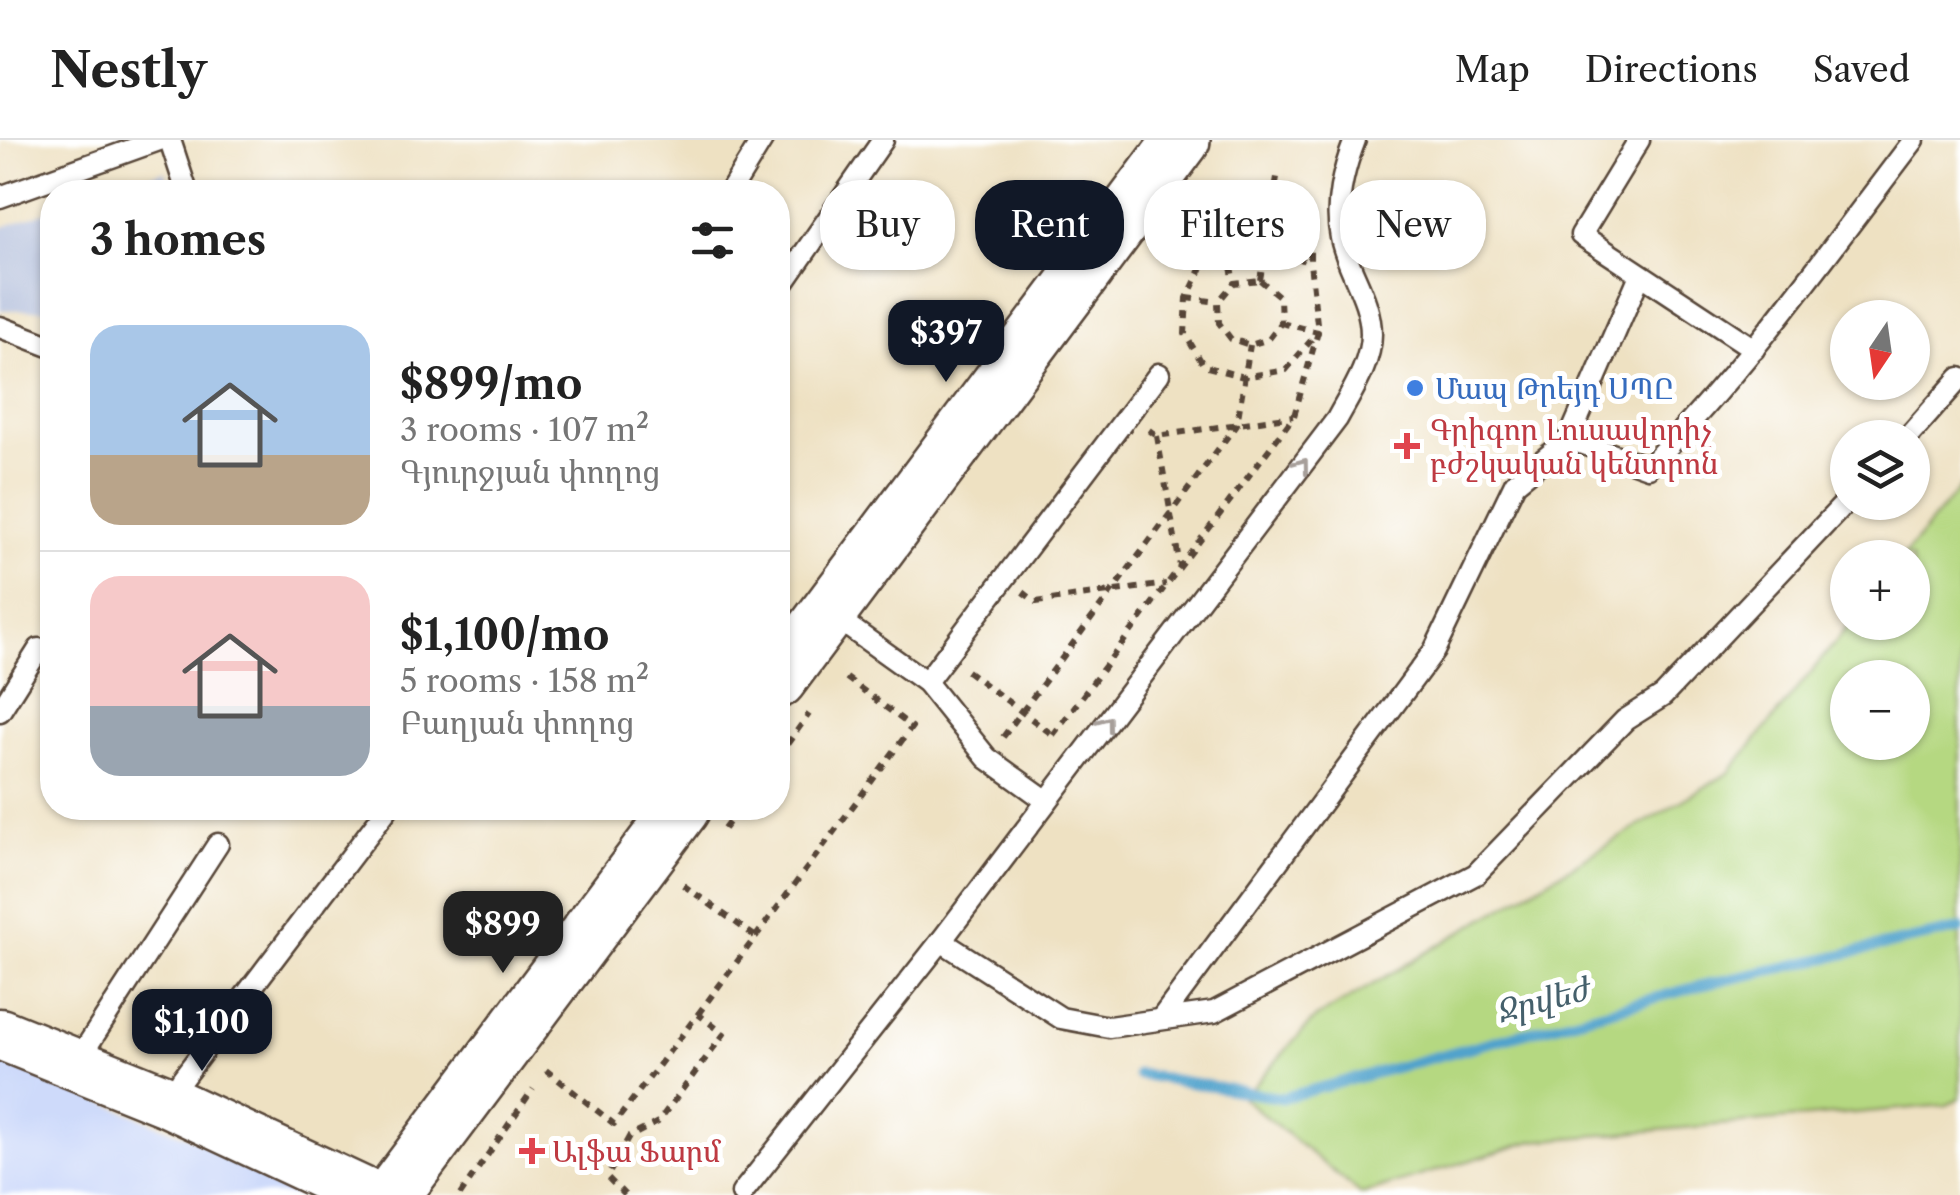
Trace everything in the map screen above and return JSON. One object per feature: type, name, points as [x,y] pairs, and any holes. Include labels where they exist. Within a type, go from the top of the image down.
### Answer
[{"type":"main road","points":[[790,664],[1182,140]]},
{"type":"main road","points":[[392,1195],[673,820]]},
{"type":"street","points":[[0,1034],[169,1102],[368,1195]]},
{"type":"lane","points":[[47,180],[159,140]]},
{"type":"lane","points":[[170,140],[184,180]]},
{"type":"lane","points":[[737,180],[762,140]]},
{"type":"lane","points":[[790,274],[883,140]]},
{"type":"lane","points":[[742,1193],[941,941],[1337,419],[1364,368],[1371,334],[1365,298],[1341,238],[1339,188],[1355,140]]},
{"type":"lane","points":[[1639,140],[1581,235],[1754,349]]},
{"type":"lane","points":[[1568,439],[1648,467],[1690,425],[1754,349],[1914,140]]},
{"type":"lane","points":[[0,197],[40,183]]},
{"type":"lane","points":[[1161,1020],[1434,651],[1516,483],[1568,439],[1640,274]]},
{"type":"lane","points":[[0,327],[40,342]]},
{"type":"lane","points":[[926,682],[1159,374]]},
{"type":"lane","points":[[1922,420],[1960,378]]},
{"type":"lane","points":[[941,941],[1061,1018],[1109,1027],[1214,1012],[1476,874],[1625,720],[1663,696],[1830,519]]},
{"type":"lane","points":[[829,612],[926,682],[987,758],[1047,801]]},
{"type":"lane","points":[[0,711],[39,649]]},
{"type":"lane","points":[[169,1102],[193,1064],[379,820]]},
{"type":"lane","points":[[74,1064],[218,844]]},
{"type":"path","points":[[1276,180],[1278,170]]},
{"type":"path","points":[[1320,198],[1339,188]]},
{"type":"path","points":[[1201,270],[1187,298],[1185,334],[1204,366],[1244,378],[1286,370],[1318,332]]},
{"type":"path","points":[[1232,270],[1234,282]]},
{"type":"path","points":[[1260,280],[1261,270]]},
{"type":"path","points":[[1053,735],[1294,416],[1318,332],[1311,270]]},
{"type":"path","points":[[1260,280],[1280,297],[1282,322],[1269,339],[1250,345],[1230,338],[1218,323],[1218,302],[1234,282],[1260,280]]},
{"type":"path","points":[[1187,298],[1218,302]]},
{"type":"path","points":[[1282,322],[1318,332]]},
{"type":"path","points":[[987,758],[1237,424],[1250,345]]},
{"type":"path","points":[[1129,415],[1157,436],[1180,567]]},
{"type":"path","points":[[1157,436],[1294,416]]},
{"type":"path","points":[[1005,578],[1036,602],[1167,584]]},
{"type":"path","points":[[946,655],[1081,756]]},
{"type":"path","points":[[546,1070],[614,1124],[912,728],[840,673]]},
{"type":"path","points":[[683,885],[756,937]]},
{"type":"path","points":[[625,1195],[608,1177],[629,1136],[658,1122],[724,1034],[698,1014]]},
{"type":"shaded area","points":[[164,171],[167,180],[137,180]]},
{"type":"shaded area","points":[[40,214],[40,310],[0,310],[0,228]]},
{"type":"shaded area","points":[[0,1060],[273,1172],[297,1195],[0,1195]]},
{"type":"green space","points":[[1960,487],[1960,1099],[1947,1105],[1533,1141],[1361,1194],[1243,1098],[1313,1020],[1730,772],[1837,640],[1930,640],[1930,540],[1917,540]]},
{"type":"waterway","name":"Ջրվեժ","points":[[1138,1074],[1282,1098],[1707,984],[1960,929]]},
{"type":"place","name":"Մապ Թրեյդ ՍՊԸ","points":[[1415,388]]},
{"type":"place","name":"Գրիգոր Լուսավորիչ բժշկական կենտրոն","points":[[1407,446]]},
{"type":"place","name":"Ալֆա Ֆարմ","points":[[532,1151]]}]
